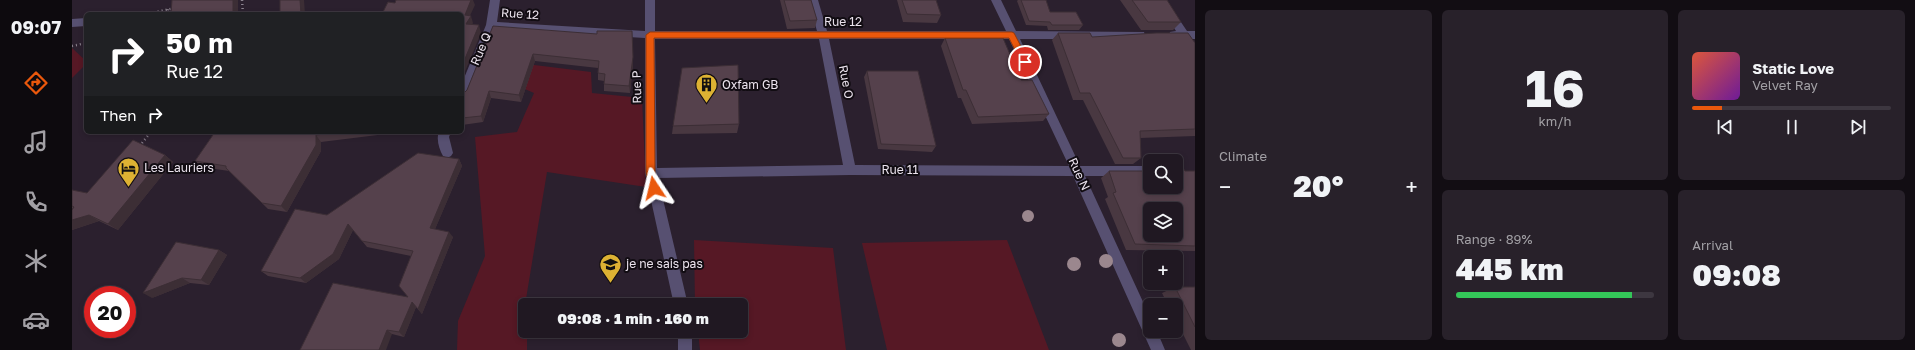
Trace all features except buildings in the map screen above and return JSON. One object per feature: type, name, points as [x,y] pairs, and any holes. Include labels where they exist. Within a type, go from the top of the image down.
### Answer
[{"type":"street","name":"Rue Q","points":[[464,91],[491,25],[495,0]]},
{"type":"street","name":"Rue P","points":[[650,0],[651,173],[679,298]]},
{"type":"street","name":"Rue O","points":[[813,0],[823,35],[850,170]]},
{"type":"street","name":"Rue N","points":[[996,0],[1077,171],[1158,350]]},
{"type":"street","points":[[1161,0],[1190,35],[1195,51]]},
{"type":"street","points":[[72,23],[84,22]]},
{"type":"street","name":"Rue 12","points":[[491,25],[650,35],[1190,35]]},
{"type":"street","points":[[444,134],[443,137],[447,153]]},
{"type":"street","name":"Rue 11","points":[[651,173],[850,170],[1143,171]]},
{"type":"street","points":[[685,338],[685,350]]},
{"type":"path","points":[[242,0],[243,12]]},
{"type":"path","points":[[155,12],[176,8]]},
{"type":"path","points":[[72,46],[84,43]]},
{"type":"path","points":[[142,143],[149,134]]},
{"type":"shaded area","points":[[72,48],[84,59],[84,66],[72,78]]},
{"type":"shaded area","points":[[494,60],[591,72],[592,93],[642,98],[646,187],[547,172],[526,298],[518,298],[518,338],[527,338],[527,350],[457,350],[458,321],[485,256],[475,137],[517,132],[534,93],[485,72]]},
{"type":"shaded area","points":[[694,240],[833,248],[846,350],[700,350],[699,338],[748,338],[748,298],[695,298]]},
{"type":"shaded area","points":[[1007,240],[1049,350],[887,350],[862,243]]},
{"type":"place","name":"Oxfam GB","points":[[706,104]]},
{"type":"place","name":"Les Lauriers","points":[[129,188]]},
{"type":"place","name":"je ne sais pas","points":[[611,284]]},
{"type":"route","points":[[654,188],[651,173],[650,35],[1012,35],[1025,62]]}]
